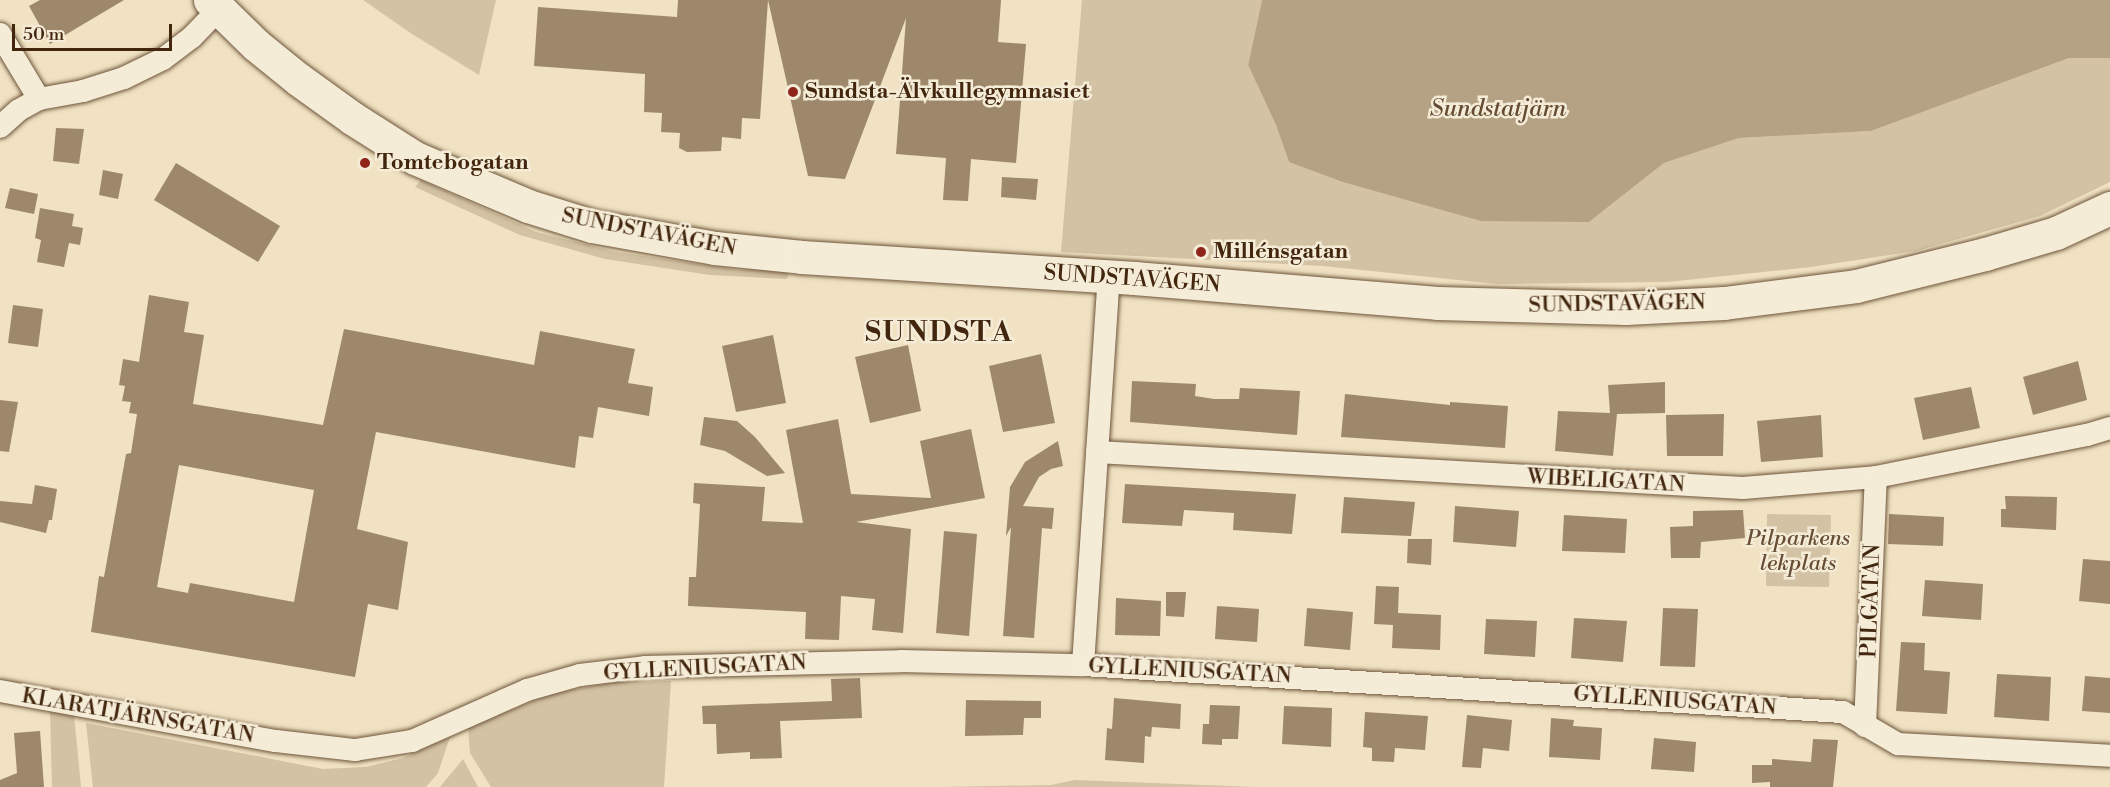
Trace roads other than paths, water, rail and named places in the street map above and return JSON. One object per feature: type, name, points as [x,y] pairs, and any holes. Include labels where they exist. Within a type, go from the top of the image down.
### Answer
[{"type":"street","points":[[0,127],[19,110],[39,99],[83,91],[124,78],[153,63],[192,37],[214,5]]},
{"type":"street","name":"SUNDSTAVÄGEN","points":[[214,5],[298,79],[381,138],[415,158],[528,206],[592,226],[715,248],[802,257],[1109,277],[1447,303],[1626,308],[1724,303],[1856,286],[2056,233],[2110,208]]},
{"type":"street","points":[[0,34],[39,99]]},
{"type":"street","points":[[1083,665],[1109,277]]},
{"type":"street","name":"WIBELIGATAN","points":[[1097,452],[1743,488],[1876,477],[2087,435],[2110,428]]},
{"type":"street","name":"PILGATAN","points":[[1865,726],[1876,477]]},
{"type":"street","name":"GYLLENIUSGATAN","points":[[276,741],[355,750],[412,741],[527,690],[580,675],[645,667],[901,661],[1083,665],[1843,712],[1898,744],[2110,756]]},
{"type":"street","name":"KLARATJÄRNSGATAN","points":[[0,691],[276,741]]},
{"type":"water","name":"Sundstatjärn","points":[[1262,0],[2110,0],[2110,58],[2069,58],[1871,131],[1739,138],[1664,163],[1589,222],[1481,221],[1343,182],[1289,162],[1276,125],[1248,65]]},
{"type":"place","name":"Sundsta-Älvkullegymnasiet","points":[[793,92]]},
{"type":"place","name":"Tomtebogatan","points":[[365,163]]},
{"type":"place","name":"Millénsgatan","points":[[1201,252]]},
{"type":"district","name":"SUNDSTA","points":[[939,333]]},
{"type":"park label","name":"Pilparkens lekplats","points":[[1798,550]]}]
